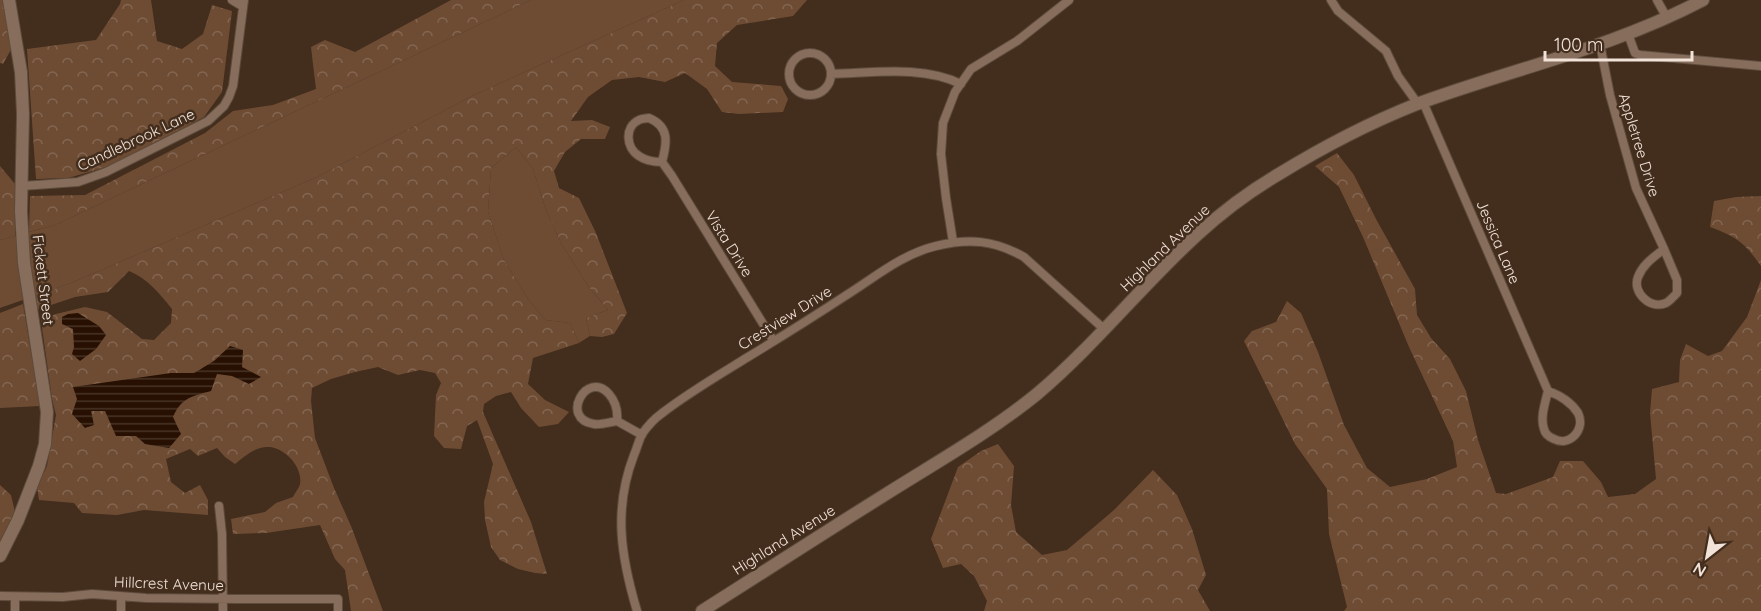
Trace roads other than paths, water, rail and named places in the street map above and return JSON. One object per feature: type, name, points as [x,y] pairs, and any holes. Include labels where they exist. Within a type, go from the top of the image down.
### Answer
[{"type":"street","name":"Fickett Street","points":[[0,556],[28,499],[42,455],[47,412],[24,263],[21,211],[21,72],[9,0]]},
{"type":"street","name":"Candlebrook Lane","points":[[22,186],[59,185],[88,180],[200,127],[208,121],[224,106],[233,86],[243,3],[232,0]]},
{"type":"street","points":[[953,242],[941,154],[943,123],[955,92],[971,69],[1017,41],[1070,0]]},
{"type":"street","name":"Jessica Lane","points":[[1331,0],[1338,11],[1386,51],[1398,76],[1421,103],[1548,392]]},
{"type":"street","points":[[1657,0],[1667,18]]},
{"type":"street","name":"Highland Avenue","points":[[706,610],[772,565],[1011,414],[1061,372],[1196,236],[1221,214],[1276,176],[1370,124],[1421,103],[1628,34],[1702,0]]},
{"type":"street","points":[[1628,34],[1635,53],[1640,55],[1761,66]]},
{"type":"street","name":"Appletree Drive","points":[[1600,44],[1610,95],[1633,177],[1647,214],[1664,249],[1677,280],[1677,294],[1666,303],[1654,304],[1645,300],[1638,291],[1637,280],[1642,269],[1664,249]]},
{"type":"street","points":[[810,54],[822,57],[830,68],[831,74],[827,87],[814,95],[800,93],[791,82],[790,76],[793,63],[803,55],[810,54]]},
{"type":"street","points":[[831,74],[924,73],[948,78],[961,84]]},
{"type":"street","points":[[649,118],[658,122],[664,129],[666,144],[662,162],[644,159],[631,149],[628,139],[631,127],[639,120],[649,118]]},
{"type":"street","name":"Vista Drive","points":[[662,162],[773,340]]},
{"type":"street","name":"Crestview Drive","points":[[637,611],[629,585],[622,547],[620,516],[625,483],[642,435],[659,415],[773,340],[910,256],[933,246],[953,242],[973,241],[1009,249],[1024,257],[1104,329]]},
{"type":"street","points":[[617,421],[618,413],[615,404],[604,389],[594,387],[583,392],[577,404],[579,416],[586,422],[596,425],[617,421],[642,435]]},
{"type":"street","points":[[1548,392],[1560,396],[1579,415],[1581,425],[1576,435],[1567,440],[1558,441],[1544,432],[1543,421],[1548,392]]},
{"type":"street","points":[[219,506],[222,534],[223,611]]},
{"type":"street","name":"Hillcrest Avenue","points":[[0,596],[63,597],[92,594],[121,597],[338,599],[338,611]]},
{"type":"street","points":[[15,597],[15,611]]},
{"type":"street","points":[[121,597],[121,611]]}]
